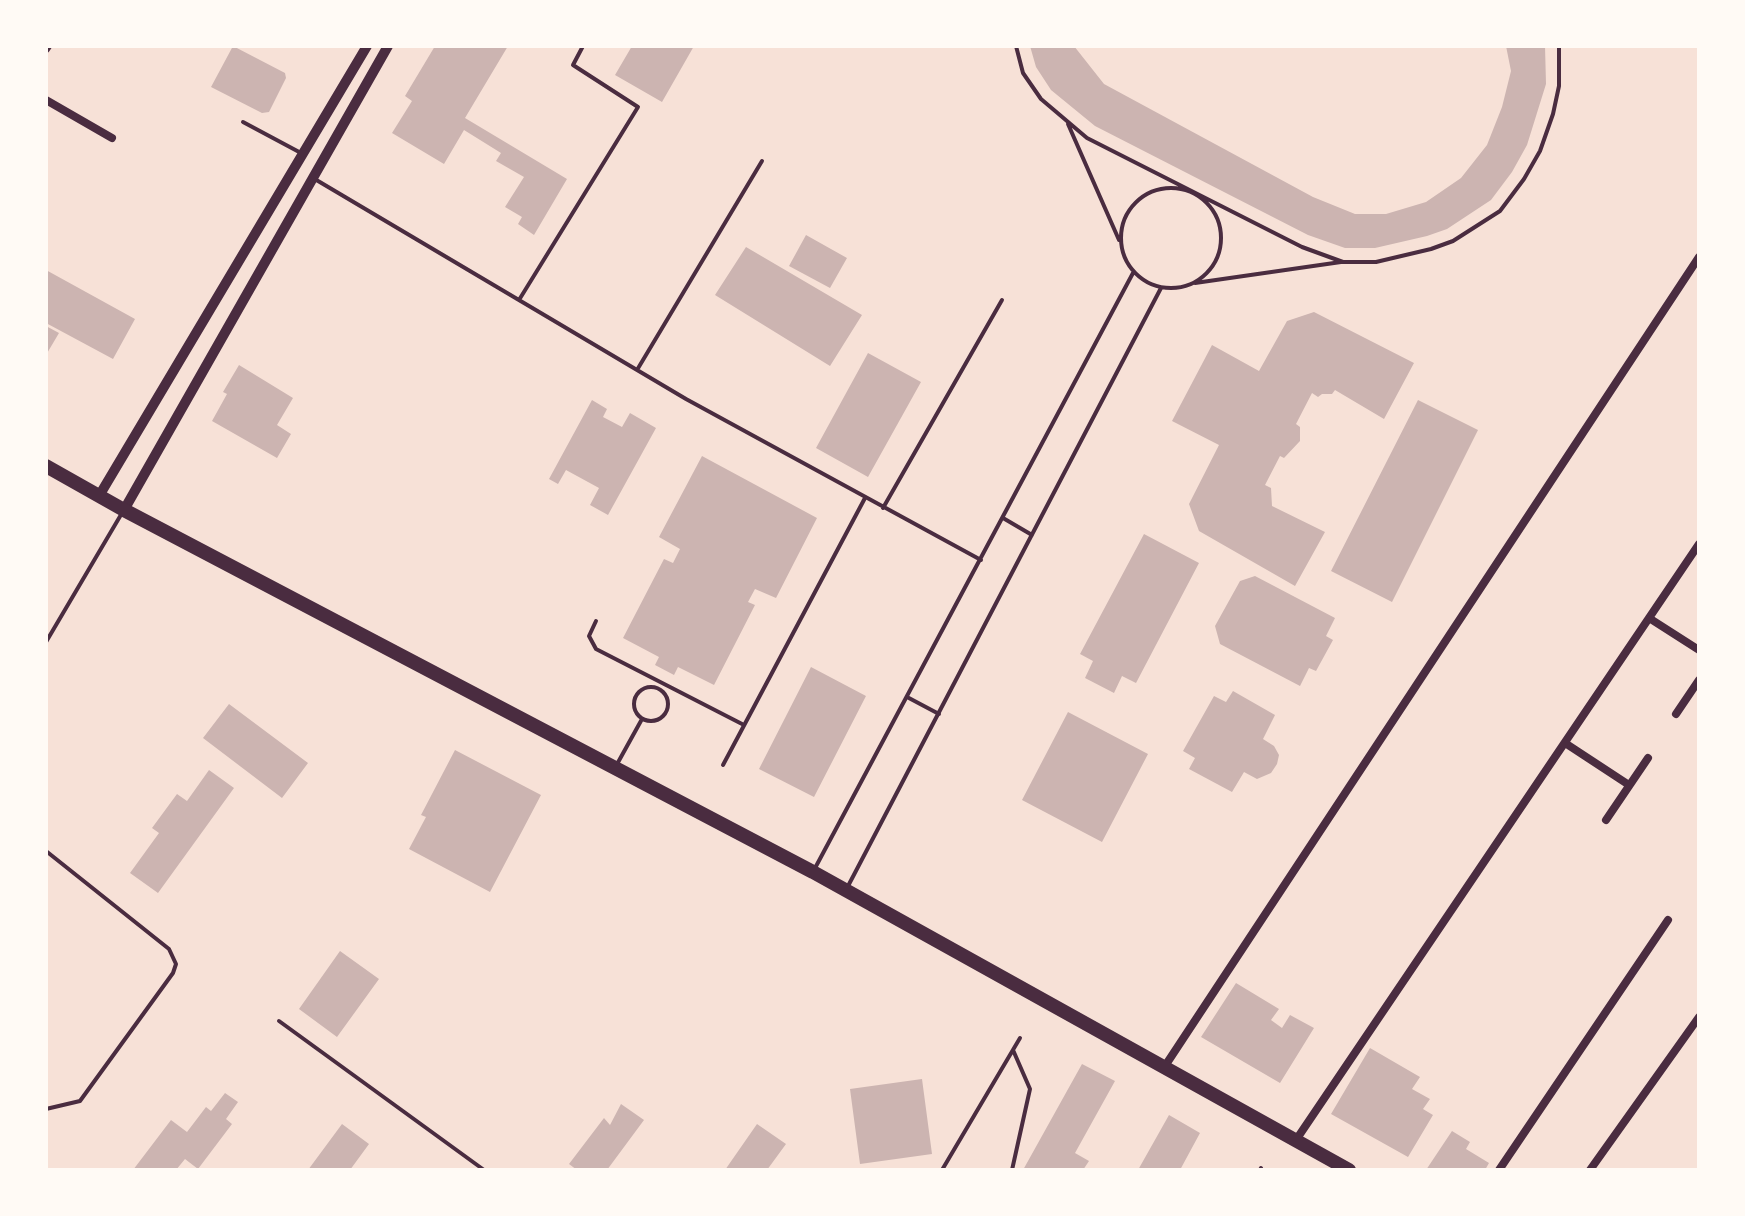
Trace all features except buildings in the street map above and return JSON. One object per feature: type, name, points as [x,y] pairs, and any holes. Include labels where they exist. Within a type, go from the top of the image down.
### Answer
[{"type":"main road","points":[[46,466],[813,872],[1349,1170]]},
{"type":"street","points":[[99,496],[367,46]]},
{"type":"street","points":[[124,510],[388,46]]},
{"type":"street","points":[[46,100],[112,138]]},
{"type":"street","points":[[1165,1066],[1699,257]]},
{"type":"street","points":[[1296,1140],[1699,544]]},
{"type":"street","points":[[1649,618],[1699,650]]},
{"type":"street","points":[[1676,714],[1699,680]]},
{"type":"street","points":[[1565,743],[1629,785]]},
{"type":"street","points":[[1606,820],[1648,758]]},
{"type":"street","points":[[1499,1170],[1668,920]]},
{"type":"street","points":[[1590,1170],[1699,1017]]},
{"type":"lane","points":[[519,300],[638,107],[573,65],[583,46]]},
{"type":"lane","points":[[1016,46],[1023,73],[1041,99],[1087,138],[1302,247],[1343,262]]},
{"type":"lane","points":[[1067,122],[1125,260],[1133,273],[1146,283],[1161,288],[1177,288],[1343,262],[1376,262],[1453,241],[1500,211],[1540,151],[1559,86],[1559,46]]},
{"type":"lane","points":[[243,122],[304,155]]},
{"type":"lane","points":[[637,370],[762,161]]},
{"type":"lane","points":[[313,178],[637,370],[981,560]]},
{"type":"lane","points":[[1120,243],[1121,225],[1129,209],[1141,197],[1157,189],[1174,187],[1191,191],[1206,201],[1216,215],[1221,230],[1215,261],[1206,274],[1193,284]]},
{"type":"lane","points":[[813,872],[1133,273]]},
{"type":"lane","points":[[846,890],[1161,288]]},
{"type":"lane","points":[[883,508],[1002,300]]},
{"type":"lane","points":[[723,765],[865,498]]},
{"type":"lane","points":[[46,642],[124,510]]},
{"type":"lane","points":[[1003,518],[1032,535]]},
{"type":"lane","points":[[596,621],[589,636],[596,649],[744,725]]},
{"type":"lane","points":[[658,689],[660,682]]},
{"type":"lane","points":[[647,688],[658,689],[666,697],[666,712],[658,720],[642,719],[634,704],[638,694],[647,688]]},
{"type":"lane","points":[[907,697],[939,714]]},
{"type":"lane","points":[[615,768],[642,719]]},
{"type":"lane","points":[[46,851],[169,949],[176,964],[173,973],[80,1101],[46,1109]]},
{"type":"lane","points":[[279,1021],[484,1170]]},
{"type":"lane","points":[[942,1170],[1020,1038]]},
{"type":"lane","points":[[1012,1170],[1030,1089],[1013,1050]]}]
